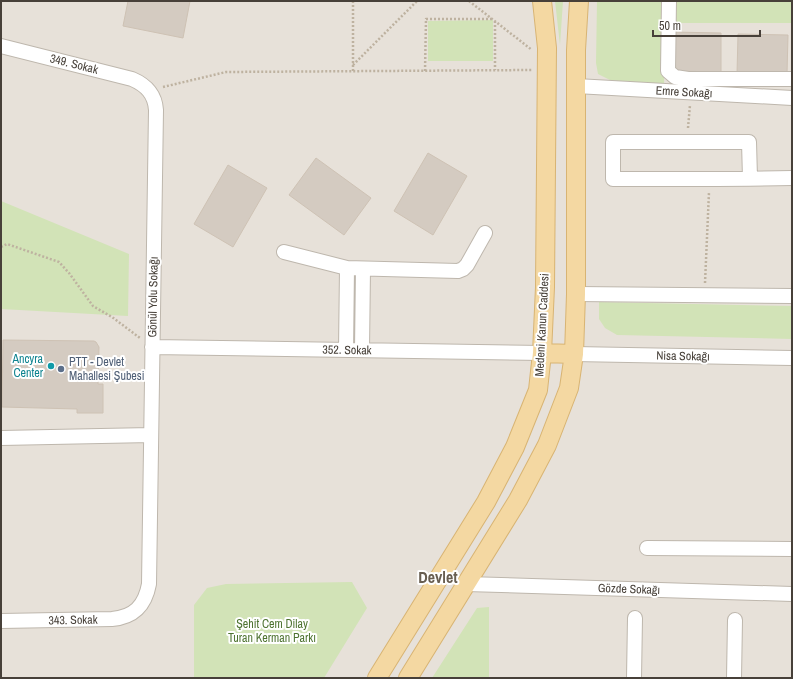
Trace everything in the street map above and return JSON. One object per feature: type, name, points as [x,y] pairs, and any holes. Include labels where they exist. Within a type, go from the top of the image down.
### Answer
[{"type":"main road","name":"Medeni Kanun Caddesi","points":[[377,678],[486,502],[516,447],[538,390],[542,353],[545,288],[547,48],[542,1]]},
{"type":"main road","points":[[408,678],[518,500],[547,445],[569,388],[574,354],[576,294],[576,50],[579,1]]},
{"type":"main road","points":[[542,353],[574,354]]},
{"type":"street","points":[[669,1],[668,71],[675,77],[688,79],[792,80]]},
{"type":"street","name":"349. Sokak","points":[[1,46],[123,76],[138,81],[147,88]]},
{"type":"street","name":"Emre Sokağı","points":[[576,86],[792,98]]},
{"type":"street","name":"Gönül Yolu Sokağı","points":[[140,606],[145,599],[148,584],[156,110],[154,99],[147,88]]},
{"type":"street","points":[[750,178],[749,142],[612,142],[613,179],[792,178]]},
{"type":"street","points":[[284,252],[347,268],[458,271],[467,265],[485,233]]},
{"type":"street","points":[[346,350],[347,268]]},
{"type":"street","points":[[362,350],[363,268]]},
{"type":"street","points":[[576,294],[792,296]]},
{"type":"street","name":"352. Sokak","points":[[152,347],[542,353]]},
{"type":"street","name":"Nisa Sokağı","points":[[574,354],[792,358]]},
{"type":"street","points":[[1,438],[151,435]]},
{"type":"street","points":[[647,548],[792,549]]},
{"type":"street","name":"Gözde Sokağı","points":[[466,584],[792,594]]},
{"type":"street","name":"343. Sokak","points":[[1,621],[112,619],[128,616],[140,606]]},
{"type":"street","points":[[634,678],[635,618]]},
{"type":"street","points":[[734,678],[735,620]]},
{"type":"path","points":[[353,1],[353,71]]},
{"type":"path","points":[[353,64],[417,1]]},
{"type":"path","points":[[469,1],[547,65]]},
{"type":"path","points":[[425,71],[426,19],[494,20]]},
{"type":"path","points":[[494,20],[495,70]]},
{"type":"path","points":[[147,88],[226,72],[495,70],[547,65]]},
{"type":"path","points":[[688,142],[690,92]]},
{"type":"path","points":[[705,295],[709,179]]},
{"type":"path","points":[[1,247],[7,244],[59,262],[93,306],[112,317],[152,347]]},
{"type":"shaded area","points":[[1,1],[792,1],[792,678],[1,678]]},
{"type":"green space","points":[[555,1],[563,1],[560,45]]},
{"type":"green space","points":[[597,1],[665,1],[664,87],[610,80],[598,74],[596,63]]},
{"type":"green space","points":[[676,1],[792,1],[792,23],[675,23]]},
{"type":"green space","points":[[493,20],[493,61],[428,61],[428,21]]},
{"type":"green space","points":[[1,201],[129,254],[128,316],[1,309]]},
{"type":"green space","points":[[599,302],[792,306],[792,339],[617,335],[605,328],[599,319]]},
{"type":"green space","name":"Şehit Cem Dilay Turan Kerman Parkı","points":[[352,582],[367,608],[324,678],[194,678],[194,605],[207,588],[226,584]]},
{"type":"green space","points":[[489,607],[489,678],[432,678],[477,608]]},
{"type":"building","points":[[128,1],[190,1],[183,38],[123,26]]},
{"type":"building","points":[[671,32],[721,33],[721,72],[671,71]]},
{"type":"building","points":[[738,34],[788,35],[787,74],[737,74]]},
{"type":"building","points":[[428,153],[467,176],[433,235],[394,211]]},
{"type":"building","points":[[316,158],[371,198],[344,235],[289,195]]},
{"type":"building","points":[[228,165],[267,188],[233,247],[194,224]]},
{"type":"building","name":"Ancyra Center","points":[[3,340],[96,342],[99,347],[98,384],[103,384],[103,413],[77,413],[77,409],[2,407]]},
{"type":"place","name":"Ancyra Center","points":[[51,366]]},
{"type":"place","name":"PTT - Devlet Mahallesi Şubesi","points":[[61,369]]},
{"type":"district","name":"Devlet","points":[[438,577]]}]
